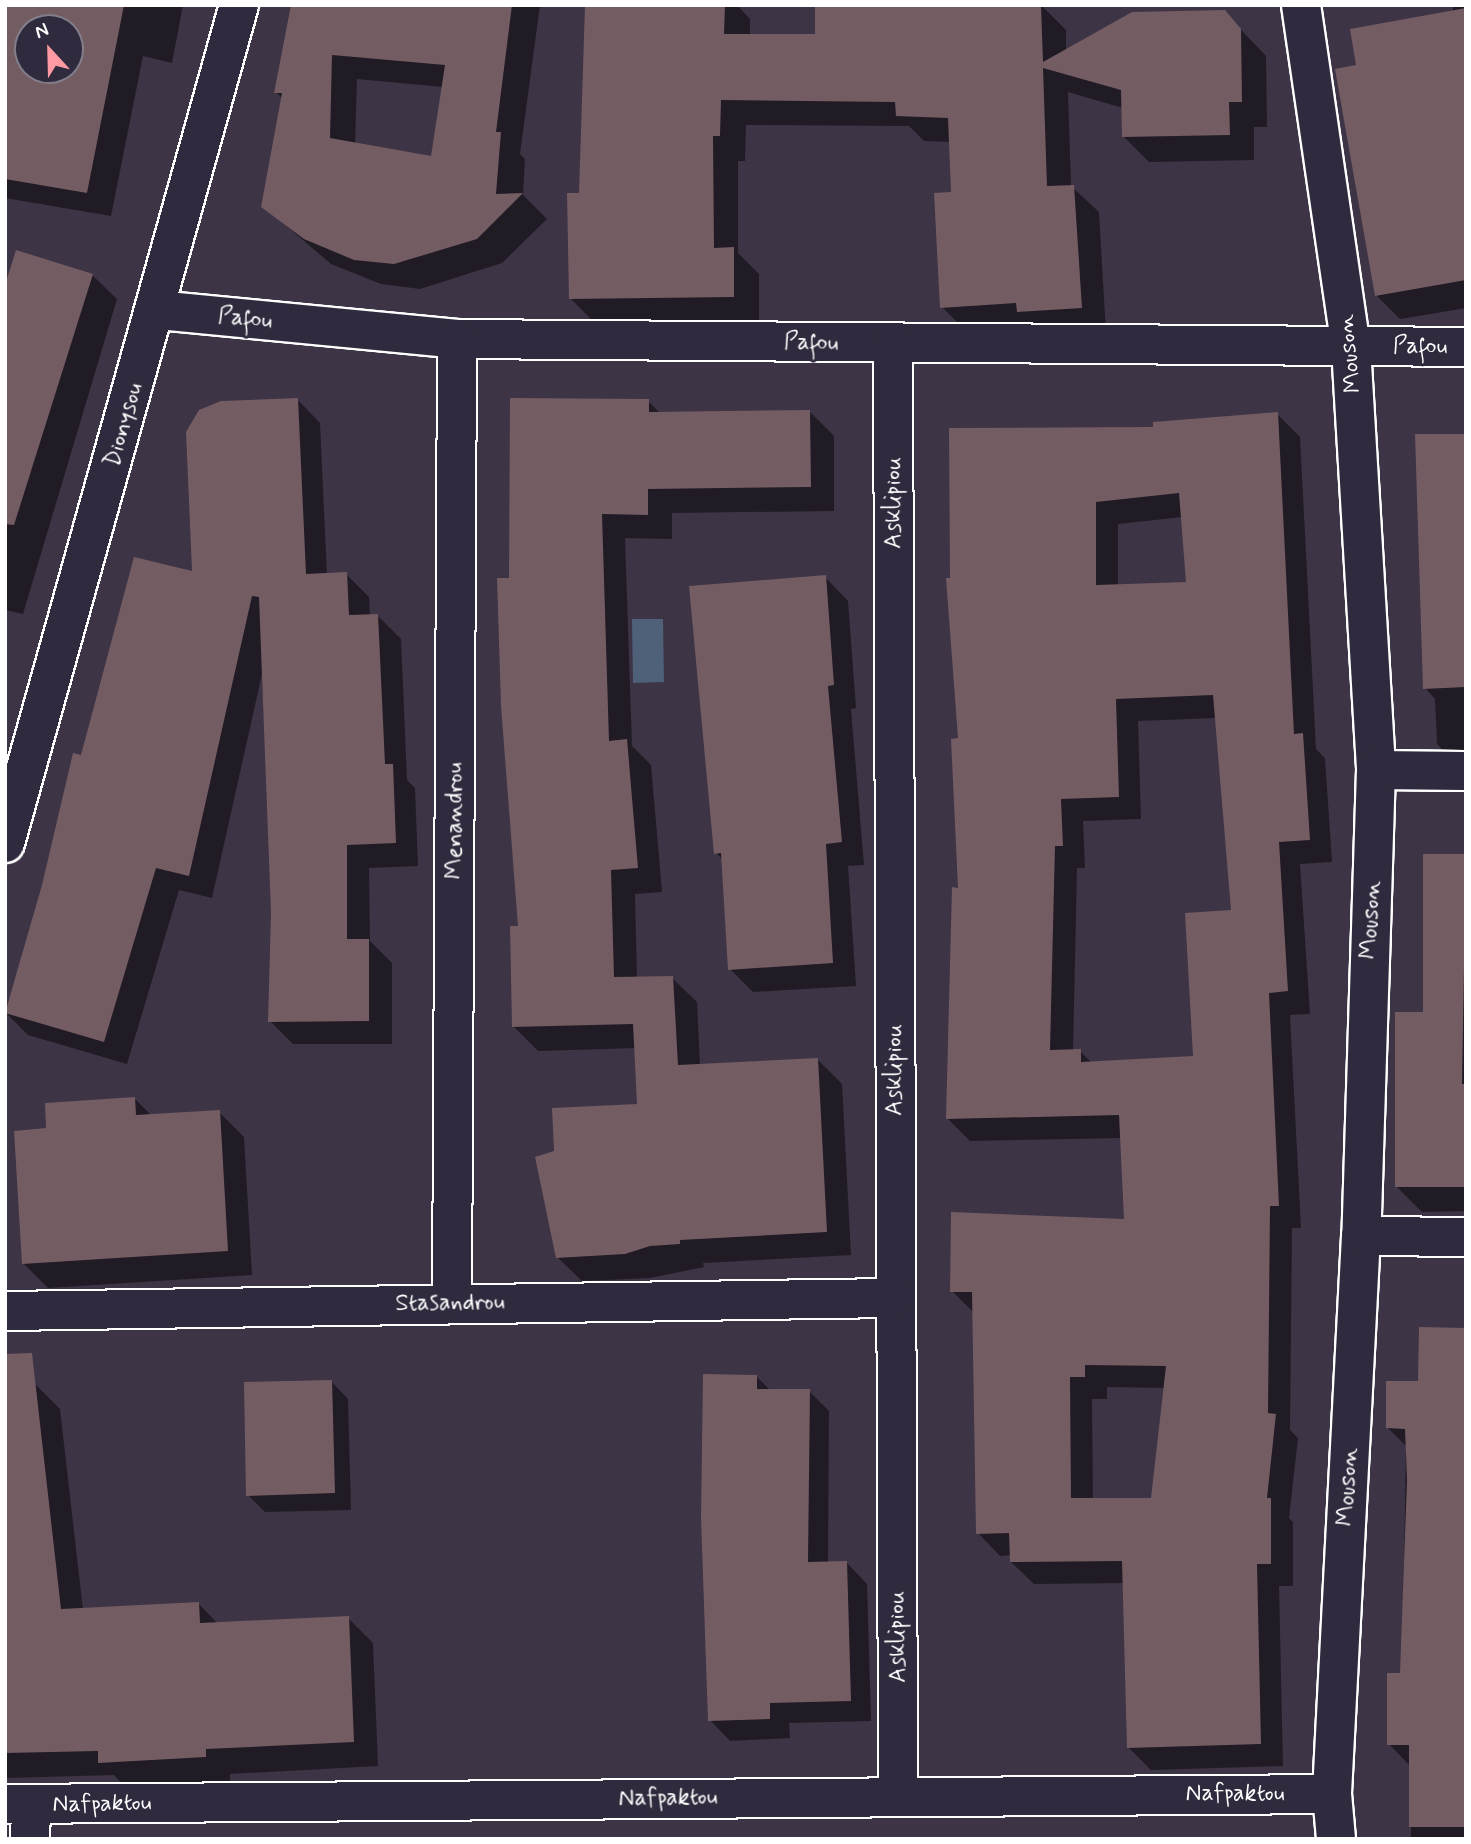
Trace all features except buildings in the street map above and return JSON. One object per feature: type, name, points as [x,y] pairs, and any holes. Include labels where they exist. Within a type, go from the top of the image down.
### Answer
[{"type":"street","name":"Dionysou","points":[[5,843],[157,310],[239,5]]},
{"type":"street","name":"Mouson","points":[[1301,5],[1351,347],[1376,770],[1361,1236],[1332,1794],[1336,1839]]},
{"type":"street","name":"Pafou","points":[[157,310],[457,339],[1466,347]]},
{"type":"street","name":"Menandrou","points":[[452,1302],[457,339]]},
{"type":"street","name":"Asklipiou","points":[[893,344],[898,1796]]},
{"type":"street","points":[[1376,770],[1466,771]]},
{"type":"street","points":[[1361,1236],[1466,1237]]},
{"type":"street","name":"Stasandrou","points":[[5,1311],[452,1302],[895,1298]]},
{"type":"street","name":"Nafpaktou","points":[[22,1816],[898,1796],[1332,1794]]},
{"type":"water","points":[[632,619],[663,619],[664,682],[633,683]]}]
